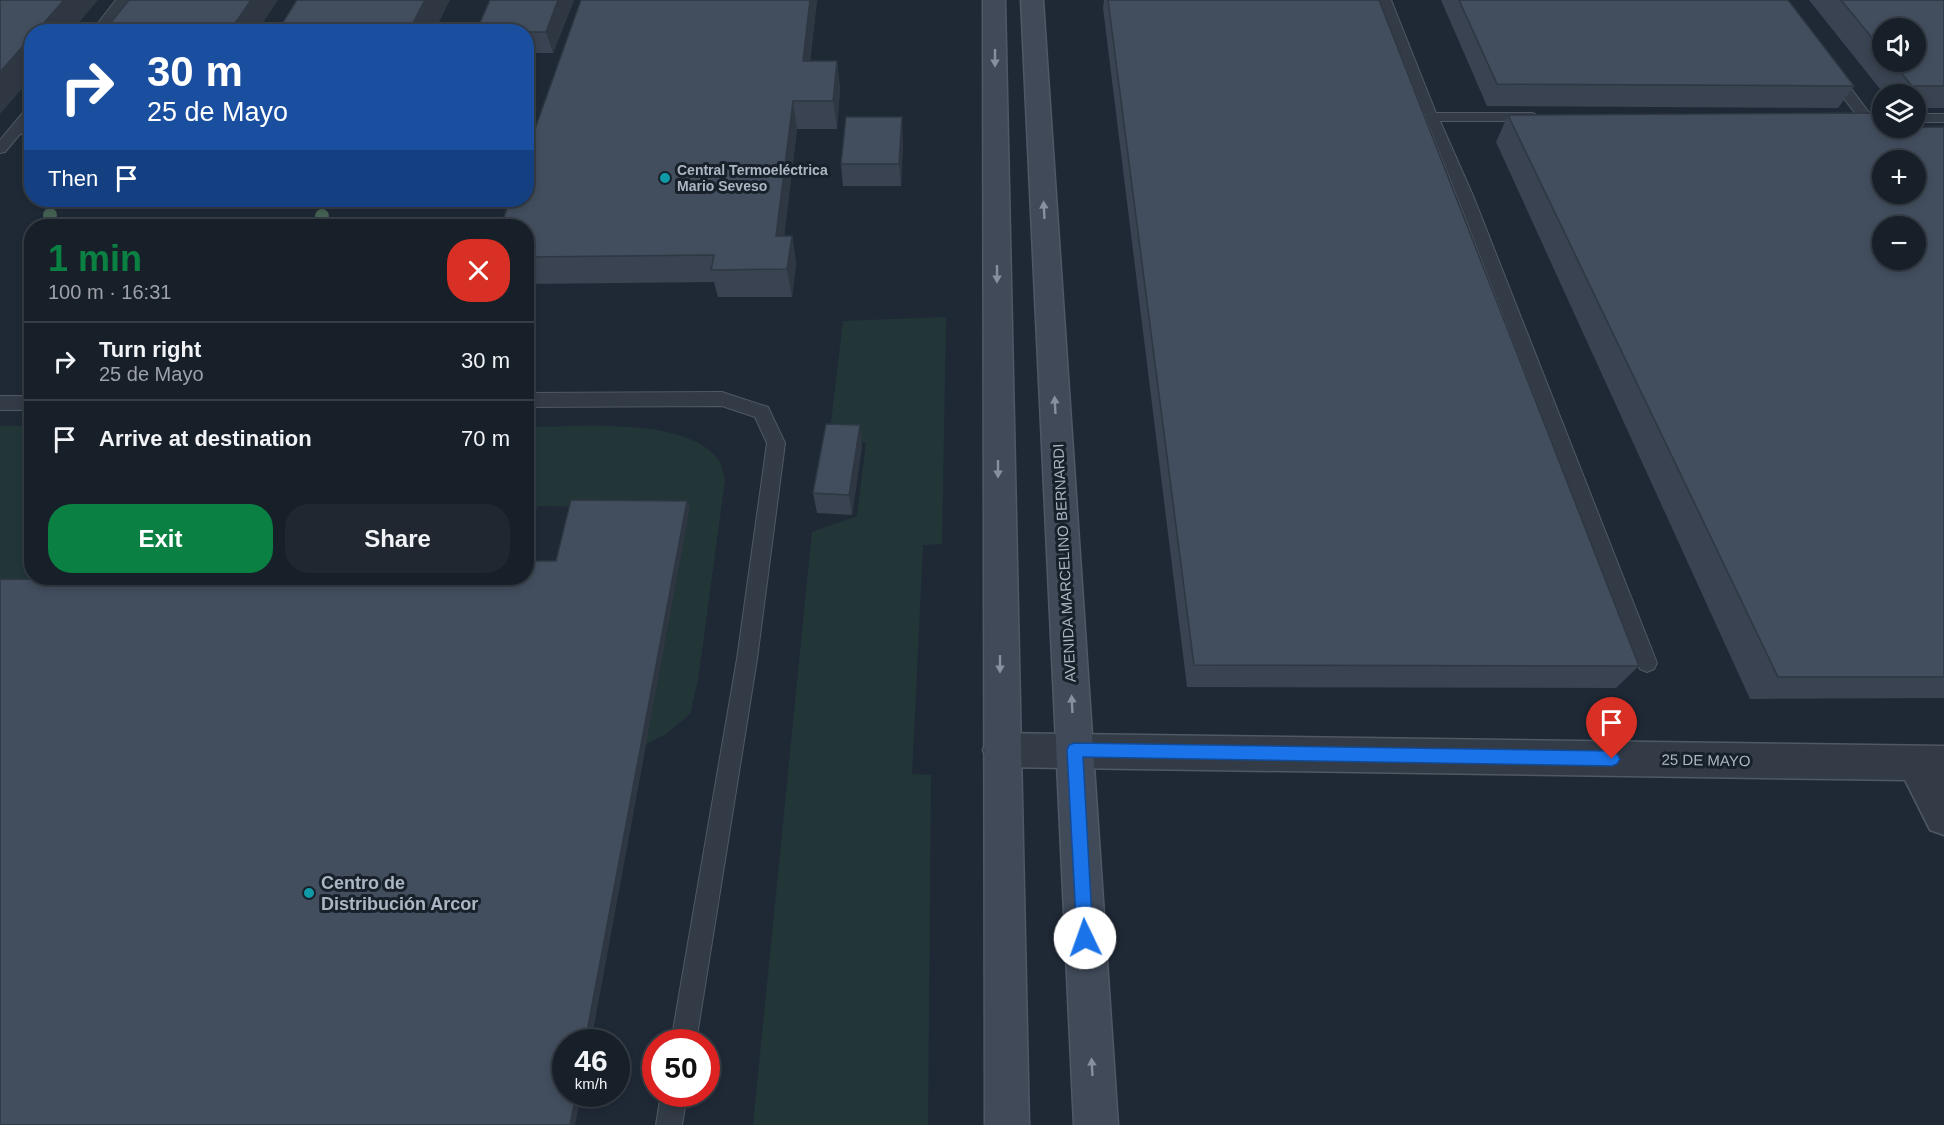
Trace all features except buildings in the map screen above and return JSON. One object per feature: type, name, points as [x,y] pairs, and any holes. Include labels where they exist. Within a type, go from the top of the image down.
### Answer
[{"type":"main road","points":[[994,0],[1007,1125]]},
{"type":"main road","name":"AVENIDA MARCELINO BERNARDI","points":[[1032,0],[1096,1125]]},
{"type":"street","name":"25 DE MAYO","points":[[1001,750],[1930,763]]},
{"type":"street","points":[[1930,763],[1944,817]]},
{"type":"lane","points":[[104,24],[123,0]]},
{"type":"lane","points":[[1385,0],[1466,198],[1647,663]]},
{"type":"lane","points":[[1824,64],[1866,118]]},
{"type":"lane","points":[[1431,117],[1549,117]]},
{"type":"lane","points":[[1843,118],[1872,118]]},
{"type":"lane","points":[[1926,118],[1944,118]]},
{"type":"lane","points":[[0,149],[24,120]]},
{"type":"lane","points":[[16,130],[24,130]]},
{"type":"lane","points":[[534,400],[722,399],[762,412],[776,442],[747,658],[685,1029]]},
{"type":"lane","points":[[0,403],[24,403]]},
{"type":"lane","points":[[669,1125],[672,1107]]},
{"type":"green space","points":[[946,317],[942,544],[923,545],[912,774],[931,775],[928,1125],[753,1125],[812,532],[857,516],[866,443],[829,439],[843,321]]},
{"type":"green space","points":[[0,426],[24,426],[24,585],[166,585],[166,586],[0,585]]},
{"type":"green space","points":[[600,426],[656,430],[681,436],[703,445],[718,459],[720,464],[725,480],[698,680],[690,714],[666,734],[646,744],[690,508],[534,506],[534,427]]},
{"type":"place","name":"Central Termoeléctrica Mario Seveso","points":[[665,178]]},
{"type":"place","name":"Centro de Distribución Arcor","points":[[309,893]]},
{"type":"route","points":[[1085,938],[1074,750],[1612,759]]}]
